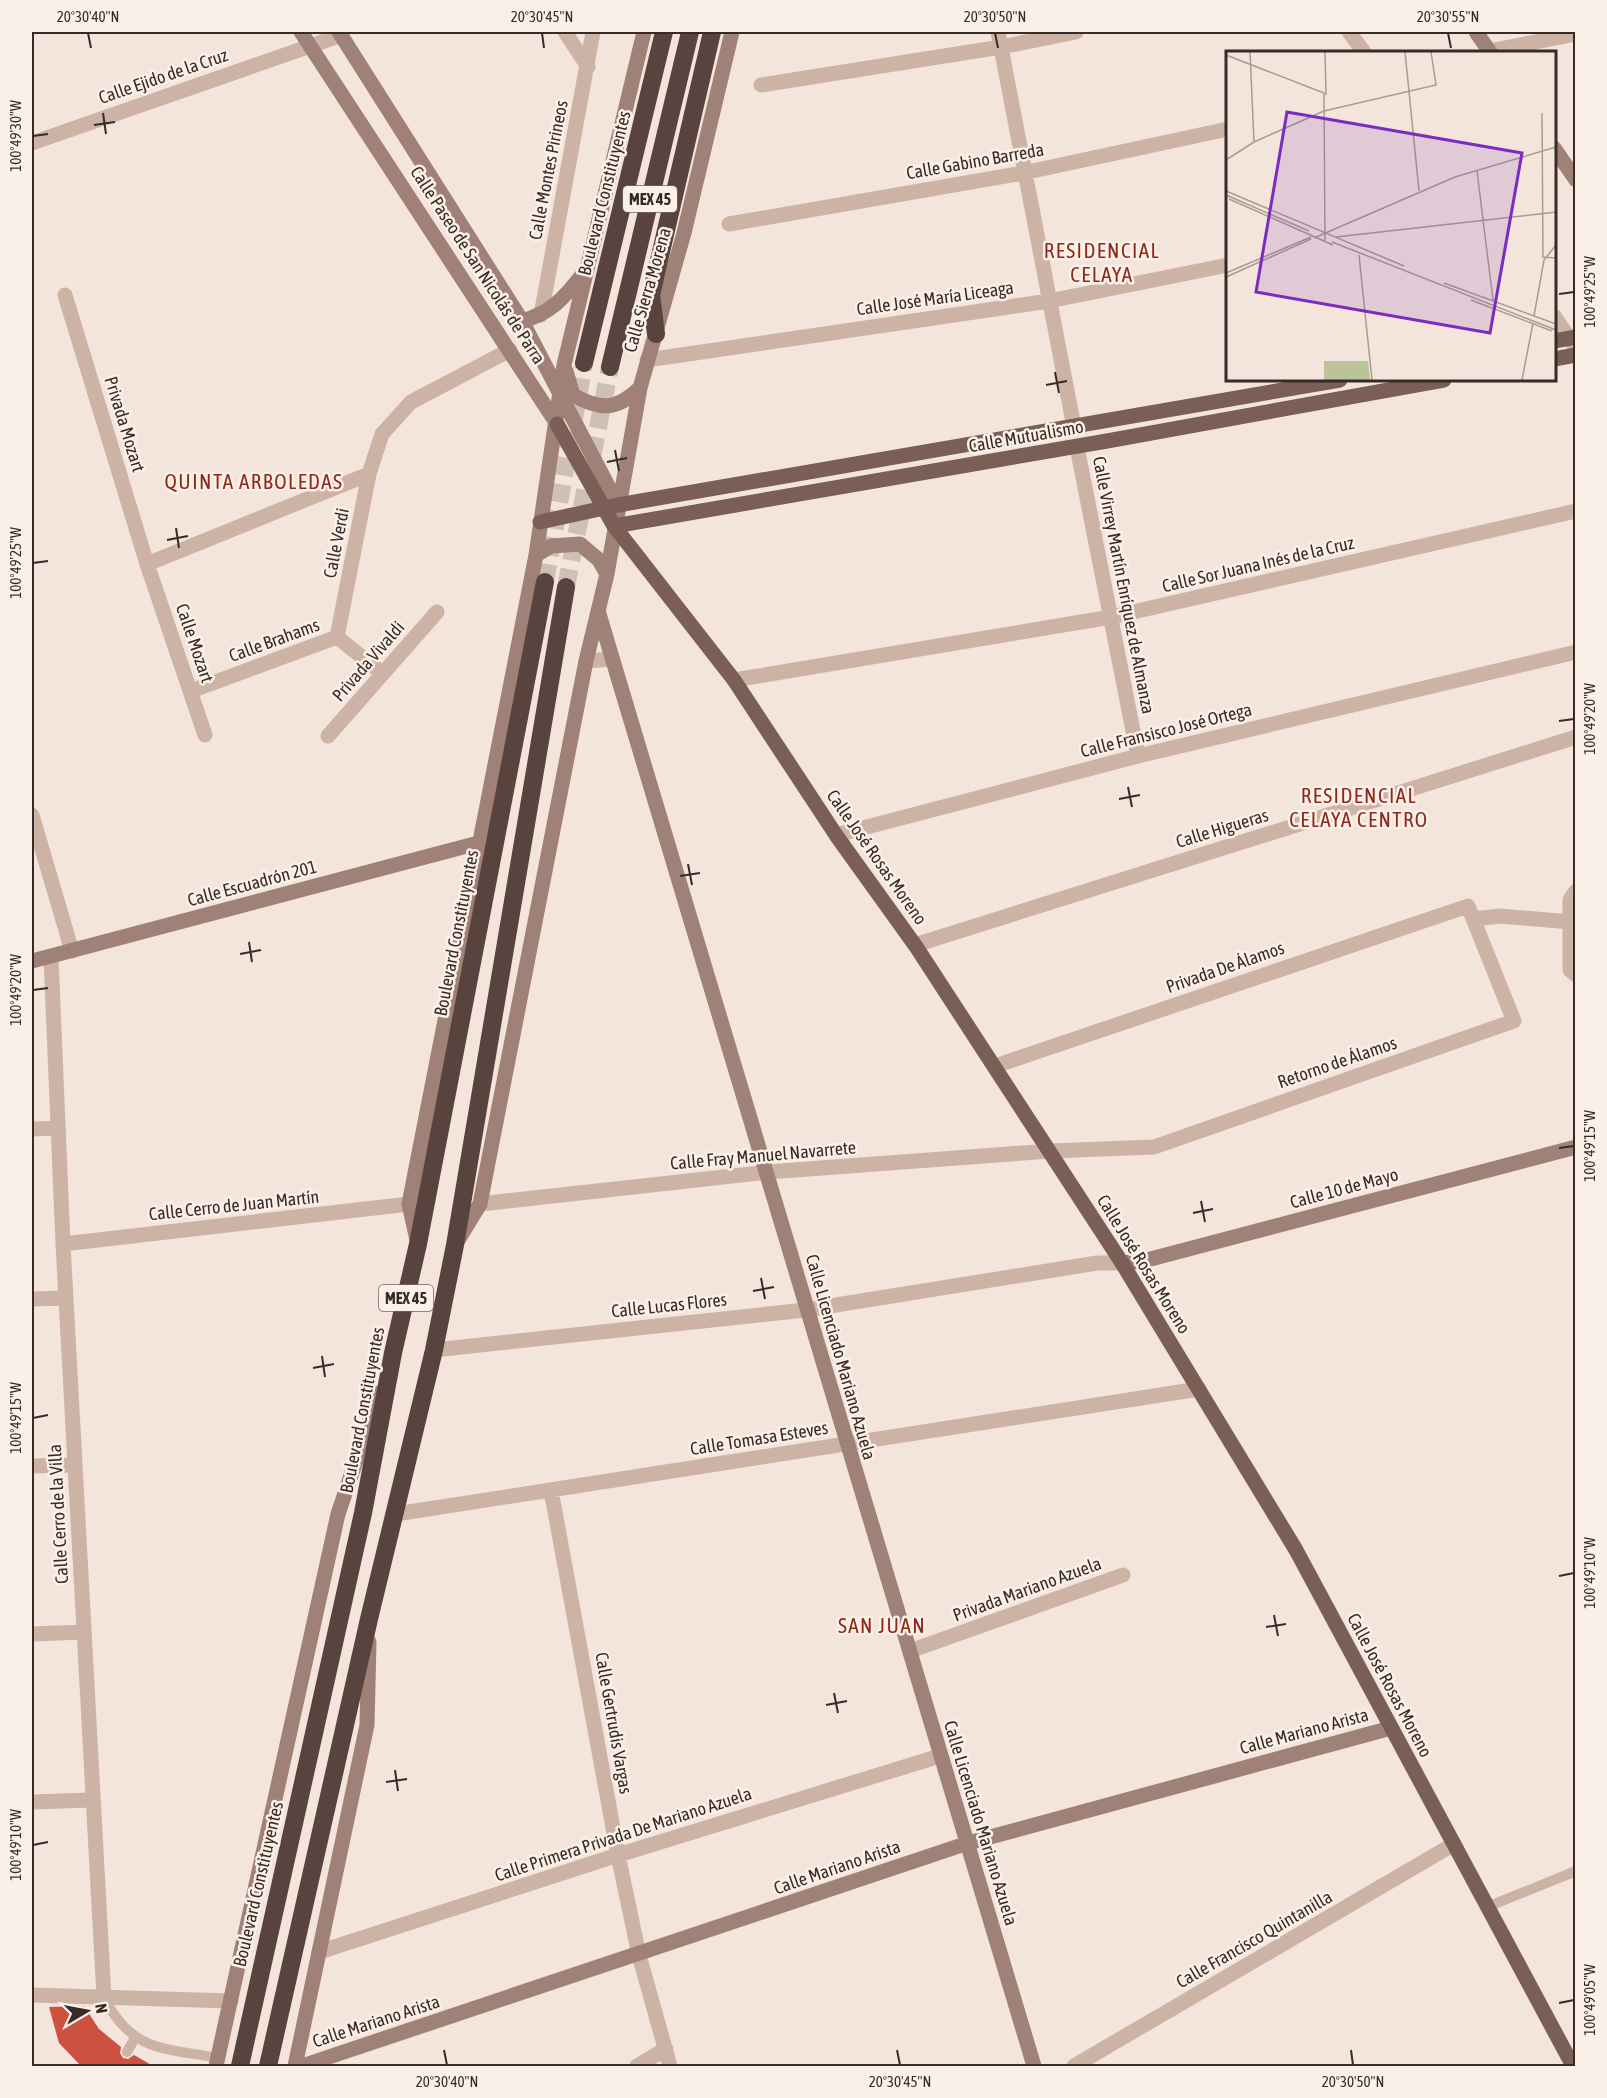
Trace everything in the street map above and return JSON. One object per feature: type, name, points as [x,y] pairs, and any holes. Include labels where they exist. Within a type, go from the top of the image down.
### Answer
[{"type":"highway","name":"Boulevard Constituyentes","points":[[584,363],[664,32]]},
{"type":"highway","name":"MEX 45","points":[[609,367],[690,32]]},
{"type":"highway","points":[[656,334],[651,295],[712,32]]},
{"type":"highway","name":"Boulevard Constituyentes","points":[[240,2067],[363,1513],[393,1353],[418,1244],[545,582]]},
{"type":"highway","name":"MEX 45","points":[[268,2067],[369,1619],[434,1350],[455,1245],[566,587]]},
{"type":"main road","points":[[1556,341],[1574,341]]},
{"type":"main road","points":[[1556,359],[1575,355]]},
{"type":"main road","name":"Calle Mutualismo","points":[[540,522],[611,507],[1334,381]]},
{"type":"main road","name":"Calle Mutualismo","points":[[614,526],[1077,447],[1439,381]]},
{"type":"main road","name":"Calle Paseo de San Nicolás de Parra","points":[[557,424],[611,507],[614,526]]},
{"type":"main road","name":"Calle Virrey Martín Enríquez de Almanza","points":[[1074,428],[1077,447]]},
{"type":"main road","name":"Calle José Rosas Moreno","points":[[614,526],[734,680],[836,835],[915,945],[1122,1263],[1296,1550],[1573,2067]]},
{"type":"street","name":"Calle Paseo de San Nicolás de Parra","points":[[301,32],[557,424]]},
{"type":"street","points":[[564,32],[588,67]]},
{"type":"street","name":"Calle Montes Pirineos","points":[[541,315],[593,32]]},
{"type":"street","points":[[418,1244],[410,1204],[536,555],[564,365],[584,272],[644,32]]},
{"type":"street","name":"Calle Sierra Morena","points":[[611,507],[647,360],[684,233],[732,32]]},
{"type":"street","name":"Calle Virrey Martín Enríquez de Almanza","points":[[998,32],[1023,173],[1074,428]]},
{"type":"street","points":[[761,85],[1001,47],[1076,32]]},
{"type":"street","points":[[1349,32],[1363,51]]},
{"type":"street","points":[[1476,32],[1489,51]]},
{"type":"street","name":"Calle Paseo de San Nicolás de Parra","points":[[341,33],[522,321],[560,393],[611,507]]},
{"type":"street","name":"Calle Ejido de la Cruz","points":[[32,143],[311,46],[341,33]]},
{"type":"street","points":[[1495,51],[1575,34]]},
{"type":"street","name":"Calle Gabino Barreda","points":[[729,224],[1023,173],[1226,129]]},
{"type":"street","points":[[1556,151],[1575,180]]},
{"type":"street","name":"Calle José María Liceaga","points":[[647,360],[1049,301],[1226,265]]},
{"type":"street","points":[[522,321],[541,315],[560,304],[584,272]]},
{"type":"street","name":"Privada Mozart","points":[[65,295],[147,564]]},
{"type":"street","points":[[1556,318],[1574,341]]},
{"type":"street","name":"Calle Verdi","points":[[337,637],[369,474],[382,434],[411,402],[510,350]]},
{"type":"street","points":[[564,365],[573,395],[594,406],[613,406],[629,398],[640,388]]},
{"type":"street","name":"Calle Virrey Martín Enríquez de Almanza","points":[[1077,447],[1138,756]]},
{"type":"street","points":[[147,564],[369,474]]},
{"type":"street","name":"Calle Sor Juana Inés de la Cruz","points":[[734,680],[1111,617],[1575,511]]},
{"type":"street","points":[[455,1245],[480,1204],[586,662],[607,574],[614,526]]},
{"type":"street","points":[[536,555],[551,546],[580,544],[599,560],[607,574]]},
{"type":"street","name":"Calle Mozart","points":[[147,564],[205,735]]},
{"type":"street","name":"Privada Vivaldi","points":[[328,736],[437,612]]},
{"type":"street","name":"Calle Licenciado Mariano Azuela","points":[[598,614],[768,1172],[805,1310],[1034,2067]]},
{"type":"street","points":[[337,637],[382,673]]},
{"type":"street","name":"Calle Brahams","points":[[191,692],[337,637]]},
{"type":"street","name":"Calle Fransisco José Ortega","points":[[836,835],[1138,756],[1575,652]]},
{"type":"street","points":[[586,662],[612,659]]},
{"type":"street","name":"Calle Higueras","points":[[915,945],[1575,737]]},
{"type":"street","points":[[32,815],[72,951]]},
{"type":"street","name":"Calle Escuadrón 201","points":[[32,961],[482,842]]},
{"type":"street","points":[[1575,891],[1570,900],[1570,970],[1575,975]]},
{"type":"street","name":"Privada De Álamos","points":[[995,1066],[1470,912],[1570,922]]},
{"type":"street","name":"Retorno de Álamos","points":[[1050,1151],[1154,1147],[1514,1021],[1470,912]]},
{"type":"street","name":"Calle Cerro de la Villa","points":[[51,957],[63,1244],[104,1997]]},
{"type":"street","points":[[32,1129],[58,1128]]},
{"type":"street","name":"Calle 10 de Mayo","points":[[1122,1263],[1143,1261],[1575,1147]]},
{"type":"street","name":"Calle Fray Manuel Navarrete","points":[[480,1204],[768,1172],[1050,1151]]},
{"type":"street","name":"Calle Cerro de Juan Martín","points":[[63,1244],[410,1204]]},
{"type":"street","name":"Calle Lucas Flores","points":[[434,1350],[805,1310],[1097,1263],[1122,1263]]},
{"type":"street","points":[[32,1299],[66,1298]]},
{"type":"street","points":[[217,2062],[338,1514],[393,1353]]},
{"type":"street","name":"Calle Tomasa Esteves","points":[[396,1514],[1199,1389]]},
{"type":"street","points":[[32,1466],[75,1465]]},
{"type":"street","name":"Calle Gertrudis Vargas","points":[[551,1491],[618,1855],[639,1955],[670,2067]]},
{"type":"street","name":"Privada Mariano Azuela","points":[[910,1651],[1123,1575]]},
{"type":"street","points":[[295,2067],[367,1725],[369,1619]]},
{"type":"street","points":[[32,1634],[84,1632]]},
{"type":"street","name":"Calle Mariano Arista","points":[[302,2067],[968,1844],[1391,1728]]},
{"type":"street","name":"Calle Primera Privada De Mariano Azuela","points":[[319,1952],[618,1855],[940,1756]]},
{"type":"street","points":[[32,1802],[93,1800]]},
{"type":"street","name":"Calle Francisco Quintanilla","points":[[1074,2067],[1454,1844]]},
{"type":"street","points":[[32,1995],[231,2001]]},
{"type":"street","points":[[637,2067],[666,2049]]},
{"type":"lane","points":[[1487,1907],[1575,1871]]},
{"type":"lane","points":[[104,1997],[115,2020],[135,2038],[159,2047],[217,2062]]},
{"type":"lane","points":[[127,2052],[135,2038]]},
{"type":"building","points":[[84,2006],[99,2029],[121,2047],[120,2053],[123,2058],[128,2059],[134,2055],[155,2067],[82,2067],[59,2043],[49,2007]]},
{"type":"tunnel","points":[[545,582],[584,363]]},
{"type":"tunnel","points":[[566,587],[610,367]]},
{"type":"district","name":"RESIDENCIAL CELAYA","points":[[1102,262]]},
{"type":"district","name":"QUINTA ARBOLEDAS","points":[[254,481]]},
{"type":"district","name":"RESIDENCIAL CELAYA CENTRO","points":[[1359,807]]},
{"type":"district","name":"SAN JUAN","points":[[882,1625]]}]
